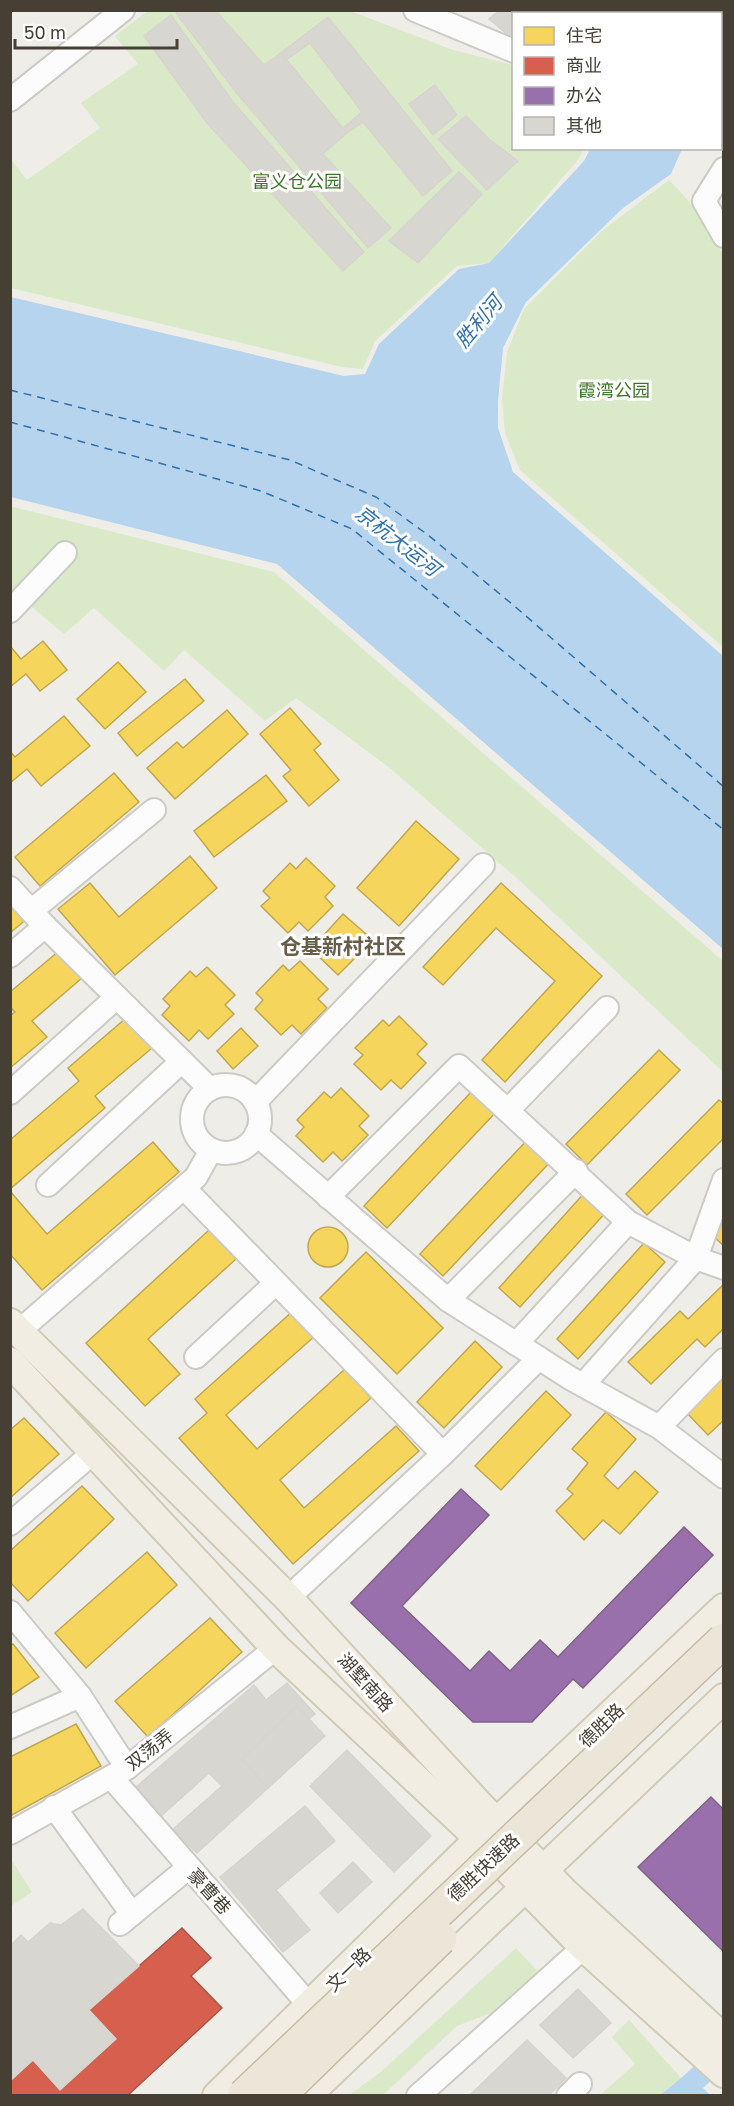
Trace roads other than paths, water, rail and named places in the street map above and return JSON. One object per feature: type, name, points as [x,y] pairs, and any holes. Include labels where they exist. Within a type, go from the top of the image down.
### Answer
[{"type":"highway","name":"德胜快速路","points":[[243,2096],[723,1640]]},
{"type":"highway","name":"德胜快速路","points":[[278,2096],[723,1663]]},
{"type":"main road","name":"湖墅南路","points":[[14,1328],[288,1598],[487,1832],[533,1878],[716,2043],[723,2073]]},
{"type":"main road","name":"湖墅南路","points":[[10,1362],[276,1648],[455,1816],[487,1832]]},
{"type":"main road","name":"德胜路","points":[[487,1832],[723,1608]]},
{"type":"main road","points":[[306,2096],[533,1878],[721,1702]]},
{"type":"main road","name":"文一路","points":[[217,2096],[487,1832]]},
{"type":"main road","name":"湖墅南路","points":[[533,1878],[584,1947],[716,2043]]},
{"type":"street","points":[[10,100],[123,10]]},
{"type":"street","points":[[415,10],[512,51]]},
{"type":"street","points":[[723,169],[704,201],[723,236]]},
{"type":"street","points":[[10,611],[65,553]]},
{"type":"street","points":[[10,956],[38,919],[154,810]]},
{"type":"street","points":[[255,1102],[483,865]]},
{"type":"street","points":[[10,888],[38,919],[210,1089]]},
{"type":"street","points":[[10,1093],[117,997]]},
{"type":"street","points":[[508,1110],[607,1008]]},
{"type":"street","points":[[48,1185],[182,1061]]},
{"type":"street","points":[[328,1197],[459,1066],[576,1171],[628,1222],[696,1258],[723,1268]]},
{"type":"street","points":[[230,1085],[240,1088],[255,1102],[260,1112],[256,1134],[242,1149],[221,1153],[211,1150],[195,1135],[192,1114],[195,1104],[210,1089],[230,1085]]},
{"type":"street","points":[[256,1134],[448,1300],[583,1385],[659,1427],[720,1469]]},
{"type":"street","points":[[14,1328],[184,1188],[196,1177],[211,1150]]},
{"type":"street","points":[[448,1300],[576,1171]]},
{"type":"street","points":[[583,1385],[696,1258],[723,1180]]},
{"type":"street","points":[[184,1188],[443,1454]]},
{"type":"street","points":[[516,1344],[628,1222]]},
{"type":"street","points":[[196,1357],[276,1283]]},
{"type":"street","points":[[288,1598],[443,1454],[539,1358]]},
{"type":"street","points":[[659,1427],[723,1360]]},
{"type":"street","points":[[10,1524],[94,1452]]},
{"type":"street","name":"豪曹巷","points":[[10,1612],[80,1696],[119,1772],[189,1867],[310,2006]]},
{"type":"street","name":"双荡弄","points":[[10,1833],[119,1772],[276,1648]]},
{"type":"street","points":[[10,1728],[80,1696]]},
{"type":"street","points":[[54,1807],[126,1919],[189,1867]]},
{"type":"street","points":[[418,2096],[584,1947]]},
{"type":"water","points":[[647,10],[723,11],[722,58],[722,12],[646,12]]},
{"type":"water","points":[[590,150],[682,150],[671,174],[623,208],[526,302],[503,348],[498,428],[513,472],[723,656],[723,949],[277,564],[11,497],[11,297],[344,376],[365,374],[379,344],[459,269],[489,263],[584,161]]},
{"type":"water","points":[[682,2079],[697,2082],[710,2095],[660,2095]]},
{"type":"waterway","points":[[677,2096],[724,2055]]},
{"type":"district","name":"仓基新村社区","points":[[343,946]]},
{"type":"park label","name":"富义仓公园","points":[[297,181]]},
{"type":"park label","name":"霞湾公园","points":[[614,390]]},
{"type":"water label","name":"胜利河","points":[[478,321]]},
{"type":"water label","name":"京杭大运河","points":[[398,540]]}]
